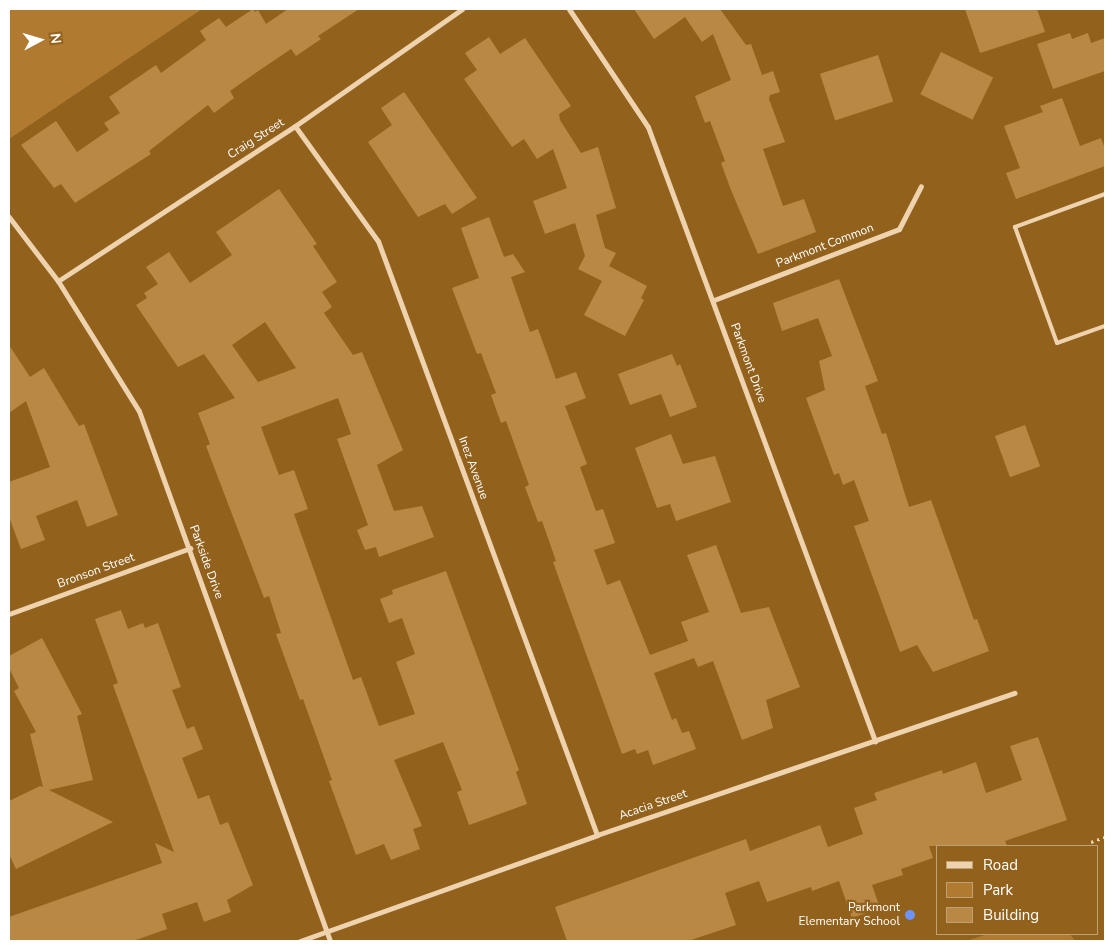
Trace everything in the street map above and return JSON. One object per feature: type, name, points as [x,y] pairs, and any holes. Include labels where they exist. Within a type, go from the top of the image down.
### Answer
[{"type":"street","name":"Craig Street","points":[[58,281],[295,126],[462,9]]},
{"type":"street","name":"Parkmont Drive","points":[[569,9],[648,127],[714,300],[875,740]]},
{"type":"street","name":"Inez Avenue","points":[[295,126],[381,248],[597,835]]},
{"type":"street","name":"Parkmont Common","points":[[714,300],[899,229],[920,186]]},
{"type":"street","name":"Parkside Drive","points":[[9,217],[58,281],[139,411],[190,548],[330,941]]},
{"type":"street","name":"Bronson Street","points":[[9,614],[190,548]]},
{"type":"street","name":"Acacia Street","points":[[300,941],[597,835],[1015,693]]},
{"type":"lane","points":[[1105,194],[1014,227],[1057,343],[1105,326]]},
{"type":"path","points":[[1090,842],[1105,838]]},
{"type":"green space","points":[[9,9],[202,9],[9,139]]},
{"type":"green space","points":[[985,935],[1071,935],[1075,941],[966,941]]},
{"type":"building","points":[[253,9],[255,12],[258,10],[266,24],[288,9],[359,9],[318,36],[321,39],[296,56],[291,49],[230,91],[234,98],[214,113],[208,105],[149,151],[151,154],[75,203],[61,184],[54,188],[21,145],[56,121],[77,152],[109,130],[104,123],[120,113],[109,97],[156,65],[161,73],[206,40],[200,31],[219,18],[226,27]]},
{"type":"building","points":[[634,9],[720,9],[746,45],[751,44],[762,75],[773,71],[780,92],[770,95],[769,99],[785,142],[763,149],[783,206],[804,199],[816,232],[758,254],[721,163],[725,161],[710,121],[705,123],[695,96],[731,80],[713,34],[702,42],[685,17],[654,39]]},
{"type":"building","points":[[965,9],[1037,9],[1045,32],[980,53]]},
{"type":"building","points":[[1070,33],[1072,39],[1088,33],[1091,43],[1105,38],[1105,71],[1053,89],[1037,44]]},
{"type":"building","points":[[489,37],[500,54],[525,38],[571,106],[559,114],[560,120],[581,153],[598,147],[616,208],[596,215],[605,248],[616,253],[609,266],[647,286],[641,298],[644,300],[625,336],[584,315],[602,281],[578,269],[585,256],[575,223],[545,234],[533,201],[567,188],[553,149],[537,159],[524,139],[512,147],[464,79],[477,70],[465,53]]},
{"type":"building","points":[[941,52],[993,77],[973,120],[920,94]]},
{"type":"building","points":[[878,55],[893,102],[835,120],[820,74]]},
{"type":"building","points":[[404,92],[477,198],[452,214],[445,204],[418,217],[368,142],[392,125],[381,108]]},
{"type":"building","points":[[1062,98],[1080,146],[1101,138],[1105,149],[1105,166],[1016,199],[1006,173],[1020,168],[1004,126],[1043,112],[1040,106]]},
{"type":"building","points":[[279,189],[317,244],[313,246],[337,282],[322,292],[332,307],[324,313],[353,355],[362,352],[403,450],[377,465],[394,511],[422,506],[434,537],[379,557],[376,547],[365,550],[357,530],[368,525],[337,439],[351,434],[338,398],[261,427],[279,475],[294,470],[308,509],[294,514],[353,680],[361,677],[379,726],[415,714],[396,662],[415,654],[402,618],[389,623],[380,599],[393,594],[392,590],[446,571],[519,770],[516,772],[527,804],[469,825],[457,792],[462,790],[443,742],[394,760],[422,826],[413,829],[420,849],[391,860],[384,844],[356,855],[329,781],[332,780],[303,699],[300,700],[276,634],[281,633],[269,596],[264,598],[206,446],[210,444],[198,413],[235,398],[204,354],[178,367],[136,305],[147,298],[144,293],[158,284],[146,267],[169,252],[190,283],[232,255],[216,232]],"holes":[[[265,322],[296,368],[258,382],[232,345]]]},
{"type":"building","points":[[489,217],[504,257],[513,254],[525,272],[511,277],[530,332],[538,329],[556,379],[576,372],[586,398],[565,406],[587,464],[580,467],[596,511],[603,509],[615,543],[594,550],[607,585],[620,580],[650,655],[688,641],[681,622],[709,612],[687,555],[716,545],[741,613],[769,607],[800,687],[766,700],[773,728],[742,740],[713,661],[698,667],[694,658],[654,673],[672,720],[676,718],[682,733],[689,731],[696,749],[653,765],[648,750],[637,754],[635,749],[622,754],[553,562],[556,561],[542,521],[538,522],[525,487],[529,485],[506,421],[501,423],[491,395],[496,393],[481,353],[477,354],[452,288],[479,278],[461,228]]},
{"type":"building","points":[[839,279],[878,381],[865,386],[882,434],[886,433],[909,507],[931,500],[974,620],[977,619],[989,651],[933,672],[917,645],[900,652],[854,526],[869,521],[854,480],[843,485],[839,473],[834,475],[806,398],[825,390],[819,361],[832,356],[818,318],[782,331],[773,303]]},
{"type":"building","points":[[9,345],[30,377],[44,368],[79,426],[84,424],[118,515],[87,527],[77,500],[36,516],[45,540],[21,549],[9,517],[9,482],[50,467],[26,401],[9,413]]},
{"type":"building","points":[[672,354],[677,366],[680,364],[697,407],[670,417],[661,394],[630,405],[618,374]]},
{"type":"building","points":[[1025,425],[1040,466],[1010,477],[995,436]]},
{"type":"building","points":[[671,434],[683,464],[715,456],[731,502],[676,521],[670,504],[657,508],[635,448]]},
{"type":"building","points":[[121,610],[128,629],[143,623],[145,628],[158,623],[181,687],[172,690],[187,729],[194,726],[203,749],[182,758],[198,799],[209,795],[220,825],[228,822],[253,885],[227,900],[231,912],[204,922],[197,902],[162,914],[167,929],[133,941],[9,941],[9,917],[162,863],[155,843],[174,852],[114,688],[113,685],[118,683],[95,619]]},
{"type":"building","points":[[42,638],[82,714],[77,716],[93,780],[49,790],[113,822],[16,869],[9,854],[9,801],[40,786],[43,787],[30,734],[36,732],[14,691],[19,688],[9,668],[9,656]]},
{"type":"building","points":[[1038,737],[1067,820],[1005,841],[1007,845],[929,846],[933,858],[901,869],[903,875],[872,885],[880,908],[852,918],[839,881],[812,891],[811,887],[767,902],[759,881],[725,893],[736,925],[688,941],[567,941],[555,907],[746,839],[750,851],[820,825],[828,847],[863,834],[854,808],[877,800],[874,793],[942,770],[943,774],[976,762],[986,793],[1022,780],[1010,746]]},
{"type":"place","name":"Parkmont Elementary School","points":[[910,915]]}]
